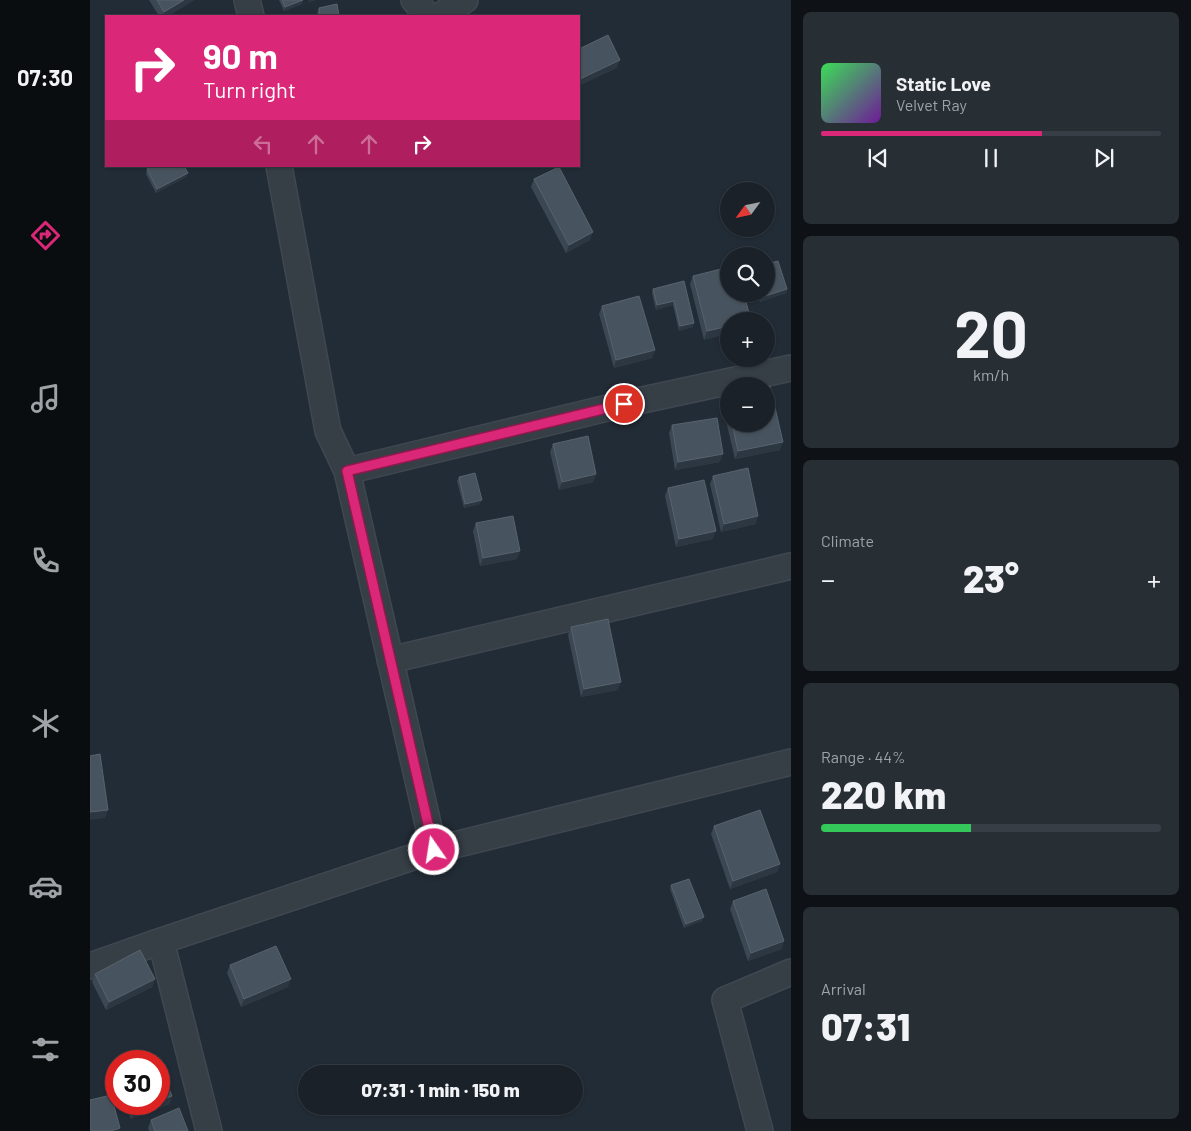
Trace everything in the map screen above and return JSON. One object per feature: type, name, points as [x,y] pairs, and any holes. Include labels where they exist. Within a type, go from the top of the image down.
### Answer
[{"type":"street","points":[[248,0],[250,15]]},
{"type":"street","points":[[414,0],[427,15]]},
{"type":"street","points":[[442,15],[465,0]]},
{"type":"street","points":[[279,167],[328,431],[347,471],[434,850]]},
{"type":"street","points":[[347,471],[624,404],[791,368]]},
{"type":"street","points":[[390,660],[791,566]]},
{"type":"street","points":[[90,966],[434,850],[791,762]]},
{"type":"street","points":[[161,941],[210,1131]]},
{"type":"street","points":[[760,1131],[725,1000],[791,972]]},
{"type":"building","points":[[157,0],[184,0],[164,12]]},
{"type":"building","points":[[282,0],[303,0],[285,7]]},
{"type":"building","points":[[337,4],[339,15],[320,15],[319,8]]},
{"type":"building","points":[[608,35],[620,60],[580,79],[580,49]]},
{"type":"building","points":[[151,167],[185,167],[188,173],[157,189],[147,169]]},
{"type":"building","points":[[559,167],[593,232],[569,245],[534,179]]},
{"type":"building","points":[[778,261],[787,289],[775,293],[775,262]]},
{"type":"building","points":[[720,269],[720,302],[746,302],[749,312],[720,312],[720,328],[707,331],[693,276]]},
{"type":"building","points":[[684,281],[694,323],[680,326],[674,301],[657,305],[653,289]]},
{"type":"building","points":[[639,296],[655,350],[616,360],[602,306]]},
{"type":"building","points":[[775,408],[783,442],[738,451],[734,432],[775,432]]},
{"type":"building","points":[[717,418],[723,454],[678,462],[672,425]]},
{"type":"building","points":[[588,436],[596,474],[562,482],[553,444]]},
{"type":"building","points":[[748,468],[758,516],[724,524],[713,476]]},
{"type":"building","points":[[475,473],[482,500],[465,504],[459,477]]},
{"type":"building","points":[[704,480],[716,531],[679,539],[668,488]]},
{"type":"building","points":[[513,516],[520,551],[483,558],[476,523]]},
{"type":"building","points":[[608,619],[621,682],[584,689],[571,627]]},
{"type":"building","points":[[100,754],[108,810],[90,812],[90,756]]},
{"type":"building","points":[[760,810],[780,864],[733,881],[714,826]]},
{"type":"building","points":[[689,879],[704,917],[686,924],[671,885]]},
{"type":"building","points":[[766,889],[784,941],[751,953],[733,901]]},
{"type":"building","points":[[276,946],[291,979],[244,999],[230,965]]},
{"type":"building","points":[[140,950],[155,979],[109,1002],[95,974]]},
{"type":"building","points":[[105,1096],[105,1115],[116,1115],[120,1128],[110,1131],[90,1131],[90,1100]]},
{"type":"building","points":[[179,1108],[188,1131],[155,1131],[151,1120],[163,1115],[170,1115],[170,1112]]},
{"type":"route","points":[[434,850],[347,471],[624,404]]}]
